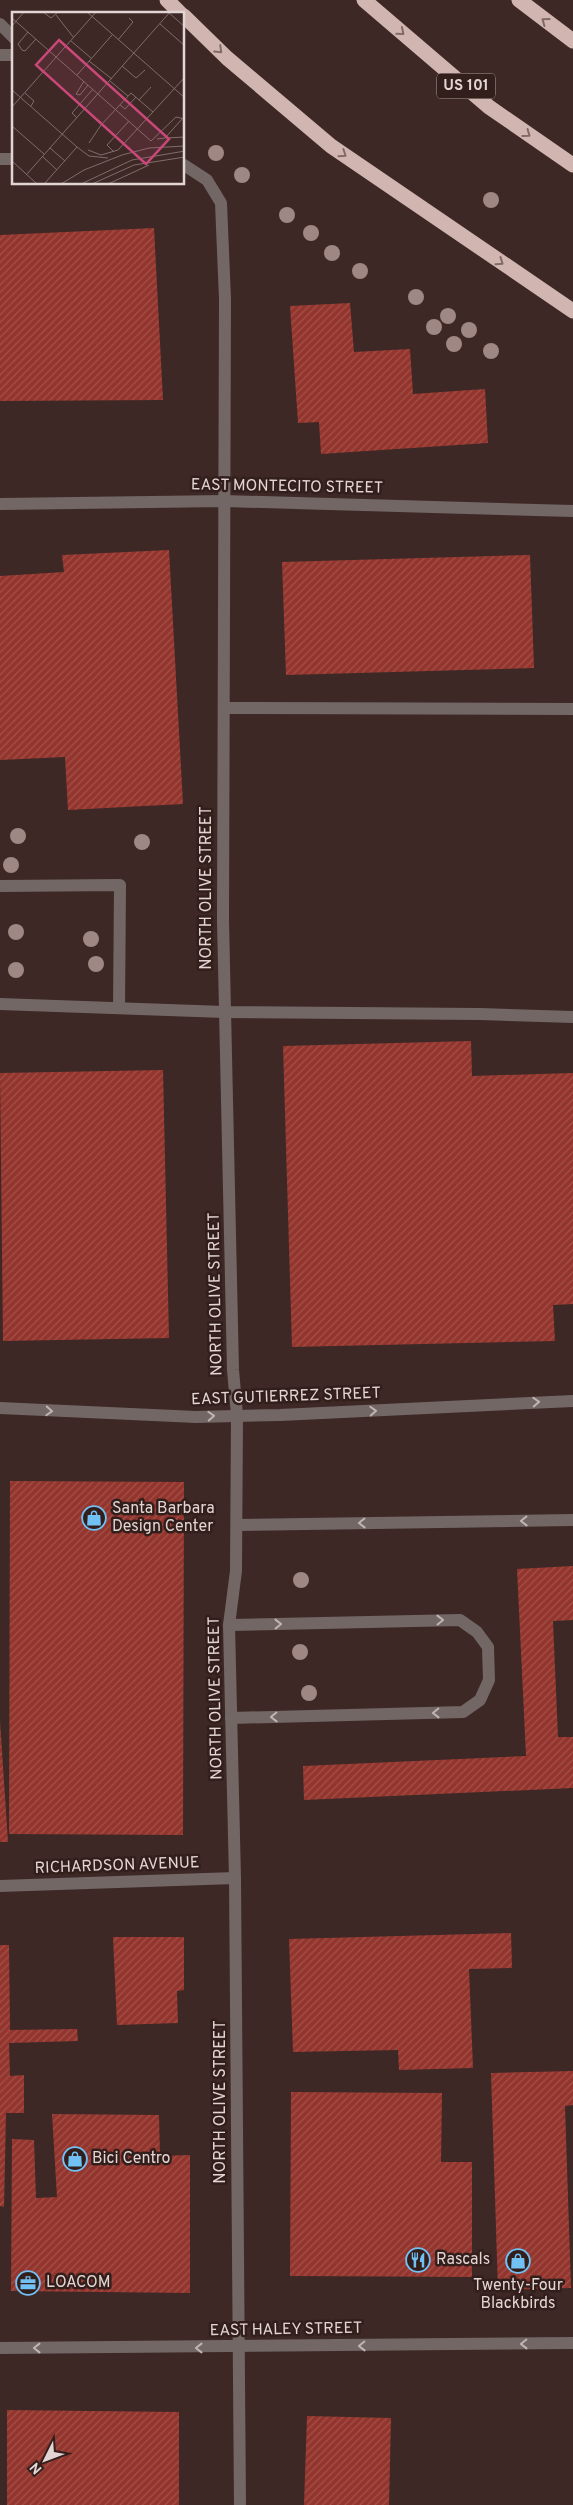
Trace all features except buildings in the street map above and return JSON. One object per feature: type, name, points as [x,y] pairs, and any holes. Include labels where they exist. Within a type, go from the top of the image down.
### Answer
[{"type":"highway","points":[[167,0],[179,12]]},
{"type":"highway","name":"US 101","points":[[364,0],[489,107],[573,165]]},
{"type":"highway","points":[[519,0],[573,41]]},
{"type":"highway","points":[[185,18],[226,58],[331,146],[573,311]]},
{"type":"street","points":[[0,24],[12,36]]},
{"type":"street","name":"NORTH OLIVE STREET","points":[[185,166],[207,180],[221,203],[225,299],[224,1012],[233,1370],[237,1415],[236,1571],[229,1625],[236,1878],[240,2505]]},
{"type":"street","name":"EAST MONTECITO STREET","points":[[0,504],[225,501],[573,511]]},
{"type":"street","points":[[224,708],[573,709]]},
{"type":"street","points":[[0,886],[120,885],[119,1008]]},
{"type":"street","points":[[0,1004],[224,1012],[480,1014],[573,1017]]},
{"type":"street","name":"EAST GUTIERREZ STREET","points":[[0,1408],[196,1417],[280,1415],[573,1401]]},
{"type":"street","points":[[237,1525],[573,1520]]},
{"type":"street","points":[[229,1625],[460,1620],[477,1632],[488,1647],[489,1680],[480,1700],[462,1712],[231,1718]]},
{"type":"street","name":"RICHARDSON AVENUE","points":[[0,1886],[236,1878]]},
{"type":"street","name":"EAST HALEY STREET","points":[[0,2348],[238,2348],[573,2344]]},
{"type":"place","name":"Santa Barbara Design Center","points":[[94,1518]]},
{"type":"place","name":"Bici Centro","points":[[75,2159]]},
{"type":"place","name":"Rascals","points":[[418,2260]]},
{"type":"place","name":"Twenty-Four Blackbirds","points":[[518,2261]]},
{"type":"place","name":"LOACOM","points":[[28,2283]]}]
